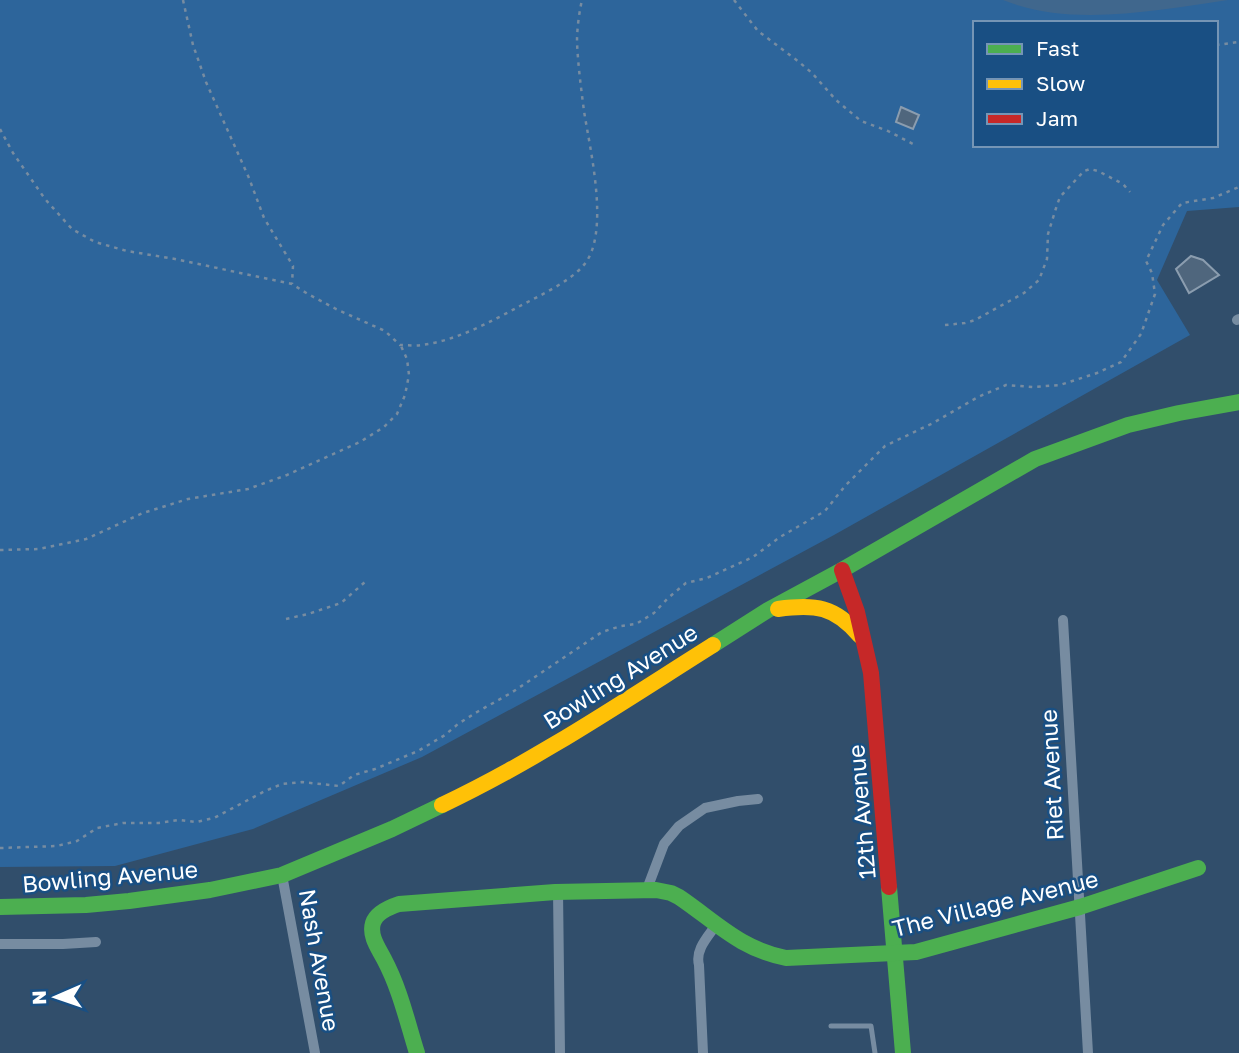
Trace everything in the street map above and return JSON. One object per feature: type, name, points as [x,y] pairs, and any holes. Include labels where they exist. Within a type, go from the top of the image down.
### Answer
[{"type":"main road","name":"Bowling Avenue","points":[[0,907],[129,901],[210,890],[282,875],[392,829],[480,787],[552,746],[768,610],[1035,458],[1128,425],[1239,402]]},
{"type":"main road","name":"12th Avenue","points":[[842,570],[866,643],[871,673],[903,1053]]},
{"type":"main road","points":[[768,610],[801,606],[831,611],[846,618],[866,643]]},
{"type":"main road","name":"The Village Avenue","points":[[417,1053],[395,980],[377,948],[372,933],[377,917],[388,908],[399,904],[558,891],[647,889],[675,894],[718,927],[753,950],[769,956],[786,958],[896,954],[928,948],[1080,907],[1198,868]]},
{"type":"street","name":"Riet Avenue","points":[[1063,620],[1088,1053]]},
{"type":"street","points":[[647,889],[664,844],[679,826],[705,808],[758,799]]},
{"type":"street","name":"Nash Avenue","points":[[282,875],[315,1053]]},
{"type":"street","points":[[558,891],[560,1053]]},
{"type":"street","points":[[703,1053],[699,965],[718,927]]},
{"type":"street","points":[[0,944],[96,942]]},
{"type":"lane","points":[[831,1026],[871,1026],[875,1053]]},
{"type":"path","points":[[183,0],[193,45],[206,82],[264,218],[293,266],[292,284]]},
{"type":"path","points":[[400,345],[421,345],[445,340],[498,317],[559,285],[583,267],[592,251],[597,220],[595,184],[577,40],[582,0]]},
{"type":"path","points":[[734,0],[758,32],[812,73],[836,100],[861,121],[913,144]]},
{"type":"path","points":[[1218,45],[1239,42]]},
{"type":"path","points":[[0,129],[45,199],[72,229],[94,242],[127,251],[292,284],[336,309],[384,331],[400,345],[407,359],[409,375],[397,414],[384,426],[360,442],[287,475],[248,489],[188,499],[143,513],[86,539],[39,549],[0,550]]},
{"type":"path","points":[[945,325],[975,320],[1024,293],[1038,280],[1047,259],[1048,234],[1060,197],[1084,171],[1098,171],[1116,180],[1130,192]]},
{"type":"path","points":[[0,848],[57,846],[77,841],[97,828],[123,823],[179,820],[196,822],[214,818],[282,784],[302,782],[339,786],[354,775],[418,751],[602,632],[636,625],[654,613],[686,583],[707,578],[753,557],[780,537],[825,511],[845,486],[885,446],[1006,385],[1060,385],[1121,362],[1141,334],[1155,294],[1152,273],[1146,261],[1163,225],[1182,204],[1213,198],[1239,187]]},
{"type":"path","points":[[286,619],[341,603],[365,582]]},
{"type":"shaded area","points":[[0,0],[1239,0],[1239,207],[1187,211],[1157,280],[1190,335],[834,535],[422,757],[253,829],[115,866],[0,867]]},
{"type":"shaded area","points":[[1003,0],[1228,0],[1144,12],[1085,15],[1029,8]]},
{"type":"building","points":[[901,107],[919,115],[913,129],[896,122]]},
{"type":"building","points":[[1191,256],[1203,260],[1219,275],[1189,293],[1176,269]]},
{"type":"traffic: fast","points":[[713,645],[768,610],[1035,459],[1128,425],[1239,402]]},
{"type":"traffic: fast","points":[[0,907],[129,901],[210,890],[282,875],[442,805]]},
{"type":"traffic: fast","points":[[417,1053],[399,993],[372,933],[377,916],[399,904],[555,892],[656,890],[679,897],[729,934],[755,948],[786,958],[916,952],[1080,907],[1198,868]]},
{"type":"traffic: fast","points":[[889,887],[903,1053]]},
{"type":"traffic: slow","points":[[778,609],[824,609],[842,618],[860,636]]},
{"type":"traffic: slow","points":[[442,805],[546,749],[713,645]]},
{"type":"traffic: jam","points":[[842,570],[857,612],[871,673],[889,887]]}]
